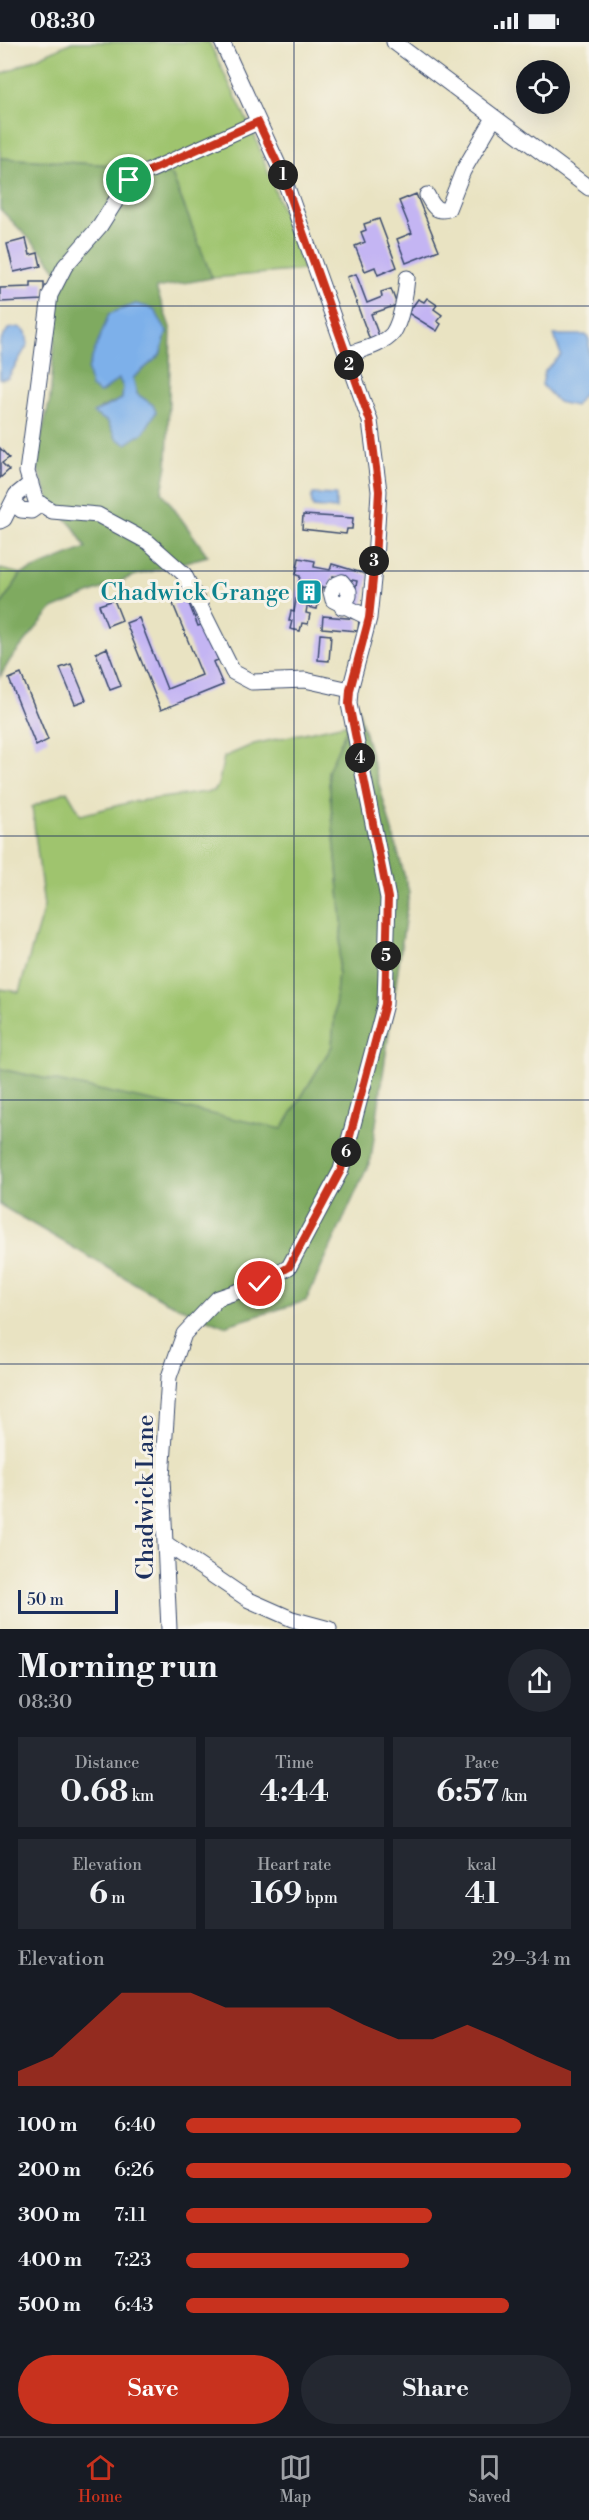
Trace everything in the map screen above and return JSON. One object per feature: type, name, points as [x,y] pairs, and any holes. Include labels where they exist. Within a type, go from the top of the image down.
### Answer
[{"type":"street","name":"Chadwick Lane","points":[[169,1629],[162,1478],[169,1377],[184,1334],[218,1298],[260,1284],[289,1267],[341,1170],[385,1004],[388,898],[349,704],[350,690],[369,618],[379,491],[370,421],[282,173],[222,42]]},
{"type":"street","points":[[394,42],[589,188]]},
{"type":"street","points":[[427,195],[435,208],[441,211],[448,209],[463,171],[494,118]]},
{"type":"street","points":[[258,122],[129,180],[100,226],[65,266],[50,295],[27,472],[36,501],[52,511],[98,515],[148,542],[184,574],[193,588],[232,672],[252,682],[305,680],[350,690]]},
{"type":"street","points":[[346,356],[379,343],[393,333],[406,292],[407,278]]},
{"type":"street","points":[[0,521],[4,519],[16,495],[31,483]]},
{"type":"street","points":[[13,502],[21,510],[31,511],[41,504]]},
{"type":"street","points":[[342,607],[369,618]]},
{"type":"street","points":[[165,1543],[249,1600],[292,1619],[329,1629]]},
{"type":"green space","points":[[72,42],[209,42],[256,139],[304,270],[212,278],[172,175],[126,166],[0,158],[0,75]]},
{"type":"green space","points":[[0,158],[126,166],[172,175],[212,278],[156,288],[171,330],[167,465],[162,492],[208,556],[133,576],[52,609],[10,660],[0,677],[0,607],[21,574],[86,548],[74,528],[50,502],[35,461],[50,400],[60,275],[45,255],[0,209]],"holes":[[[136,304],[167,332],[160,355],[133,378],[137,394],[153,405],[116,438],[101,408],[122,399],[123,387],[119,378],[100,393],[88,370],[109,314]]]},
{"type":"green space","points":[[0,569],[21,574],[0,607]]},
{"type":"green space","points":[[357,705],[409,892],[371,1159],[306,1301],[224,1326],[165,1301],[0,1205],[0,1069],[282,1129],[332,1046],[342,922],[328,771]]},
{"type":"green space","points":[[349,723],[328,772],[342,922],[332,1046],[282,1130],[0,1069],[0,989],[19,992],[44,907],[32,807],[67,791],[81,815],[131,802],[214,791],[218,786],[224,757],[254,744]]},
{"type":"water","points":[[136,304],[154,309],[167,332],[160,355],[133,378],[137,394],[153,405],[156,412],[144,432],[126,444],[116,438],[108,422],[93,413],[122,399],[123,387],[119,379],[100,393],[91,387],[88,370],[109,314]]},
{"type":"water","points":[[19,327],[26,332],[28,344],[8,378],[0,379],[0,342],[8,329]]},
{"type":"water","points":[[554,335],[586,335],[589,340],[589,387],[575,406],[558,402],[542,385],[545,371],[561,355]]},
{"type":"water","points":[[313,494],[336,495],[336,509],[313,507],[311,499]]},
{"type":"building","points":[[416,194],[439,250],[406,263],[397,239],[412,233],[399,201]]},
{"type":"building","points":[[379,219],[397,267],[378,275],[375,267],[365,271],[355,246],[365,242],[361,232],[366,230],[364,224]]},
{"type":"building","points":[[26,239],[30,255],[38,253],[41,266],[14,272],[7,244]]},
{"type":"building","points":[[356,274],[367,303],[382,297],[381,292],[391,289],[397,305],[371,314],[380,339],[371,343],[347,277]]},
{"type":"building","points":[[31,282],[44,282],[44,300],[0,302],[0,288],[31,287]]},
{"type":"building","points":[[427,298],[437,305],[434,309],[442,315],[437,321],[441,324],[437,331],[408,313],[418,299],[424,302]]},
{"type":"building","points":[[0,448],[9,458],[2,463],[9,470],[0,478]]},
{"type":"building","points":[[303,515],[353,518],[352,529],[347,529],[346,534],[302,529]]},
{"type":"building","name":"Chadwick Grange","points":[[299,558],[315,561],[314,567],[330,570],[332,564],[369,575],[362,607],[352,605],[357,581],[333,576],[330,589],[322,587],[317,609],[307,607],[306,613],[310,614],[308,624],[302,623],[300,631],[290,629],[292,621],[289,621],[291,611],[294,612],[300,576],[296,575]]},
{"type":"building","points":[[187,599],[198,626],[204,624],[218,660],[213,662],[223,685],[161,710],[126,623],[139,618],[167,689],[202,675],[173,604]]},
{"type":"building","points":[[114,600],[122,620],[107,626],[99,605]]},
{"type":"building","points":[[323,616],[359,619],[358,631],[322,628]]},
{"type":"building","points":[[320,634],[331,635],[329,661],[318,660]]},
{"type":"building","points":[[107,648],[121,686],[110,690],[96,653]]},
{"type":"building","points":[[71,664],[86,700],[75,704],[60,668]]},
{"type":"building","points":[[21,674],[48,740],[36,746],[9,679]]},
{"type":"place","name":"Chadwick Grange","points":[[309,592]]},
{"type":"route","points":[[129,180],[258,122],[282,173],[370,421],[379,491],[369,618],[350,690],[349,704],[388,898],[385,1004],[341,1170],[289,1267],[260,1284]]}]
